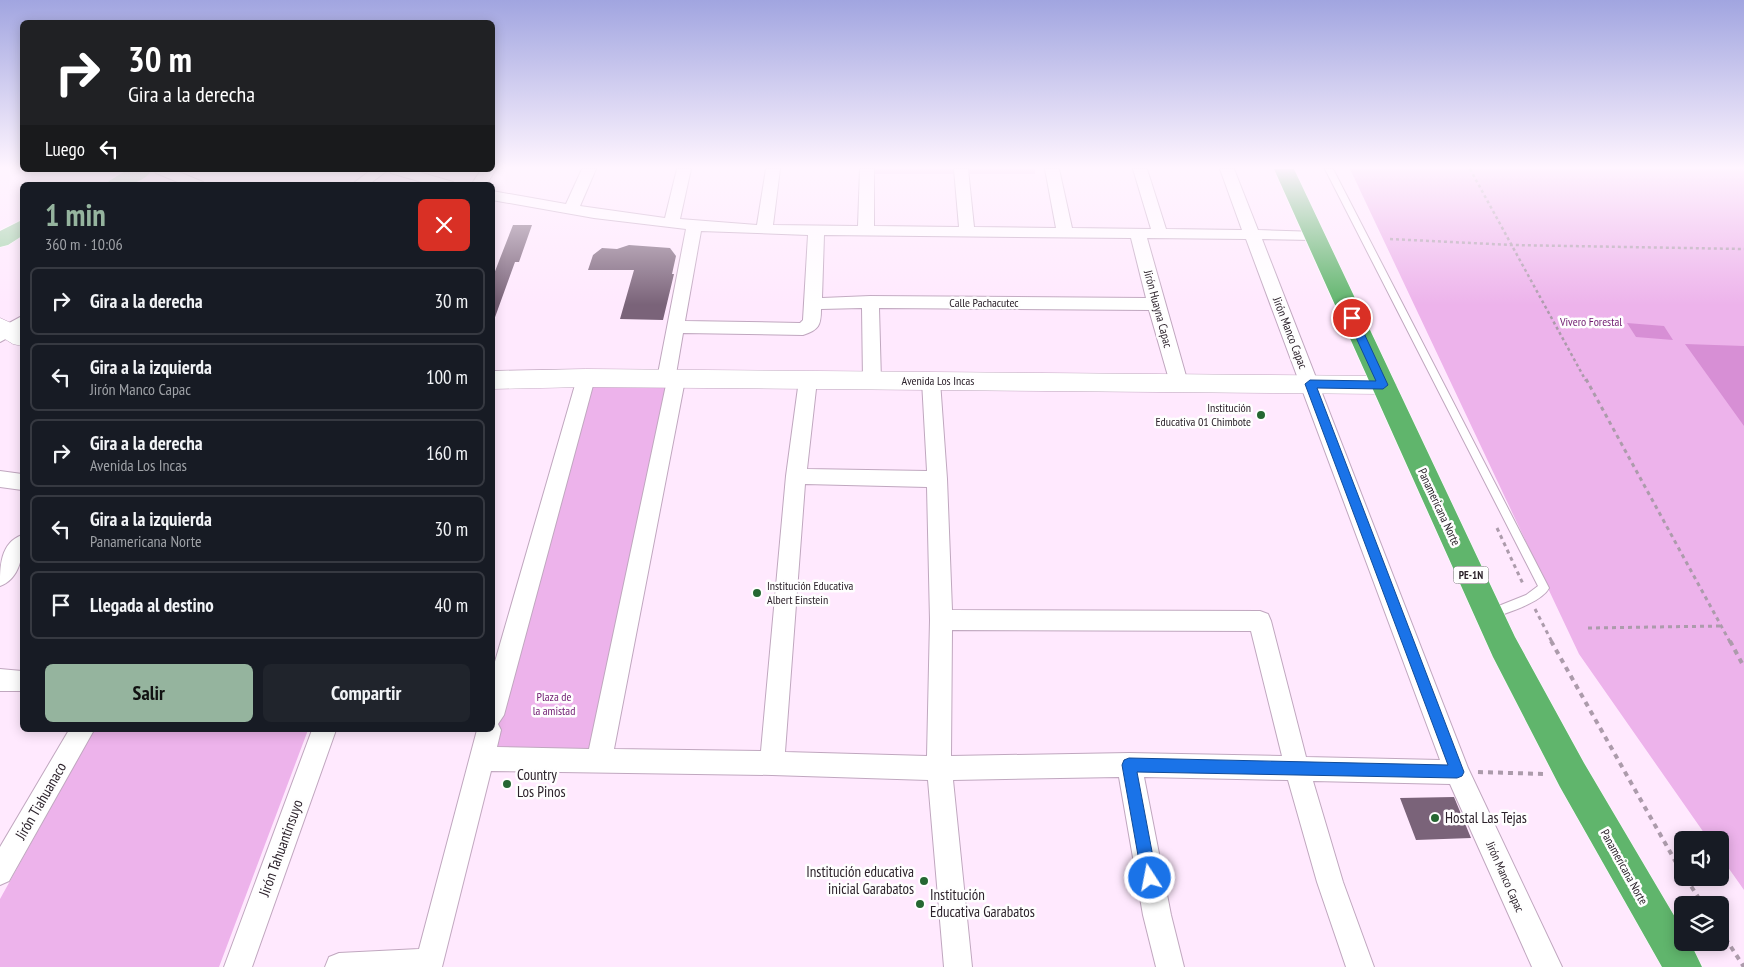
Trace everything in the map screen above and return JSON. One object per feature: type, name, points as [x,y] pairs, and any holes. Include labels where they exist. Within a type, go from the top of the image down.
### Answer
[{"type":"highway","name":"Panamericana Norte","points":[[1304,214],[1504,647],[1572,775],[1650,914],[1683,967]]},
{"type":"main road","points":[[0,240],[20,228]]},
{"type":"main road","points":[[0,251],[20,239]]},
{"type":"street","points":[[605,214],[694,227],[764,230],[1313,235]]},
{"type":"street","points":[[671,224],[673,214]]},
{"type":"street","points":[[764,230],[766,214]]},
{"type":"street","points":[[866,214],[866,231]]},
{"type":"street","points":[[965,214],[967,232]]},
{"type":"street","points":[[1061,214],[1065,232]]},
{"type":"street","points":[[1154,214],[1160,234]]},
{"type":"street","name":"Jirón Manco Capac","points":[[1244,214],[1457,772],[1536,946],[1548,967]]},
{"type":"street","points":[[599,762],[671,379],[677,327],[694,227]]},
{"type":"street","points":[[677,327],[803,329],[812,323],[816,231]]},
{"type":"street","name":"Jirón Huayna Capac","points":[[1138,234],[1179,383]]},
{"type":"street","points":[[870,302],[872,381]]},
{"type":"street","name":"Calle Pachacutec","points":[[813,304],[870,302],[1156,304]]},
{"type":"street","points":[[495,704],[586,378]]},
{"type":"street","name":"Avenida Los Incas","points":[[495,380],[586,378],[1383,385]]},
{"type":"street","points":[[772,763],[796,476],[808,380]]},
{"type":"street","points":[[931,381],[937,479],[941,620],[939,768],[958,967]]},
{"type":"street","points":[[796,476],[937,479]]},
{"type":"street","points":[[0,479],[20,482]]},
{"type":"street","points":[[0,577],[20,547]]},
{"type":"street","points":[[941,620],[1260,621],[1297,767],[1344,926],[1360,967]]},
{"type":"street","points":[[0,680],[20,681]]},
{"type":"street","name":"Jirón Tiahuanaco","points":[[0,872],[81,732]]},
{"type":"street","name":"Jirón Tahuantinsuyo","points":[[238,967],[323,732]]},
{"type":"street","points":[[339,967],[429,965],[488,732]]},
{"type":"street","points":[[481,759],[772,763],[939,768],[1129,765],[1297,767],[1457,772]]},
{"type":"street","points":[[1129,765],[1157,915],[1170,967]]},
{"type":"lane","points":[[1352,214],[1544,588],[1530,598],[1489,615]]},
{"type":"path","points":[[1495,214],[1744,667]]},
{"type":"path","points":[[1390,239],[1512,245],[1744,249]]},
{"type":"path","points":[[1588,628],[1721,626]]},
{"type":"path","points":[[1457,772],[1572,775]]},
{"type":"path","points":[[1729,944],[1744,967]]},
{"type":"green space","name":"Vivero Forestal","points":[[1371,214],[1744,214],[1744,890],[1729,869],[1729,831],[1703,831],[1579,654]]},
{"type":"green space","name":"Plaza de la amistad","points":[[586,378],[676,380],[599,762],[481,759],[491,732],[495,732],[495,719]]},
{"type":"green space","points":[[93,732],[307,732],[219,967],[0,967],[0,899]]},
{"type":"shaded area","points":[[1627,323],[1664,326],[1673,340],[1636,337]]},
{"type":"shaded area","points":[[1685,344],[1744,346],[1744,426]]},
{"type":"building","points":[[513,225],[532,225],[519,262],[515,262],[495,317],[495,271]]},
{"type":"building","points":[[629,245],[670,248],[676,256],[672,274],[674,274],[663,320],[620,319],[634,270],[588,270],[593,255],[602,248],[617,249]]},
{"type":"building","name":"Hostal Las Tejas","points":[[1454,797],[1471,838],[1416,840],[1400,798]]},
{"type":"place","name":"Institución Educativa 01 Chimbote","points":[[1261,415]]},
{"type":"place","name":"Institución Educativa Albert Einstein","points":[[757,593]]},
{"type":"place","name":"Country Los Pinos","points":[[507,784]]},
{"type":"place","name":"Hostal Las Tejas","points":[[1435,818]]},
{"type":"place","name":"Institución educativa inicial Garabatos","points":[[924,881]]},
{"type":"place","name":"Institución Educativa Garabatos","points":[[920,904]]},
{"type":"route","points":[[1150,878],[1129,765],[1297,767],[1457,772],[1310,384],[1383,385],[1352,318]]}]
